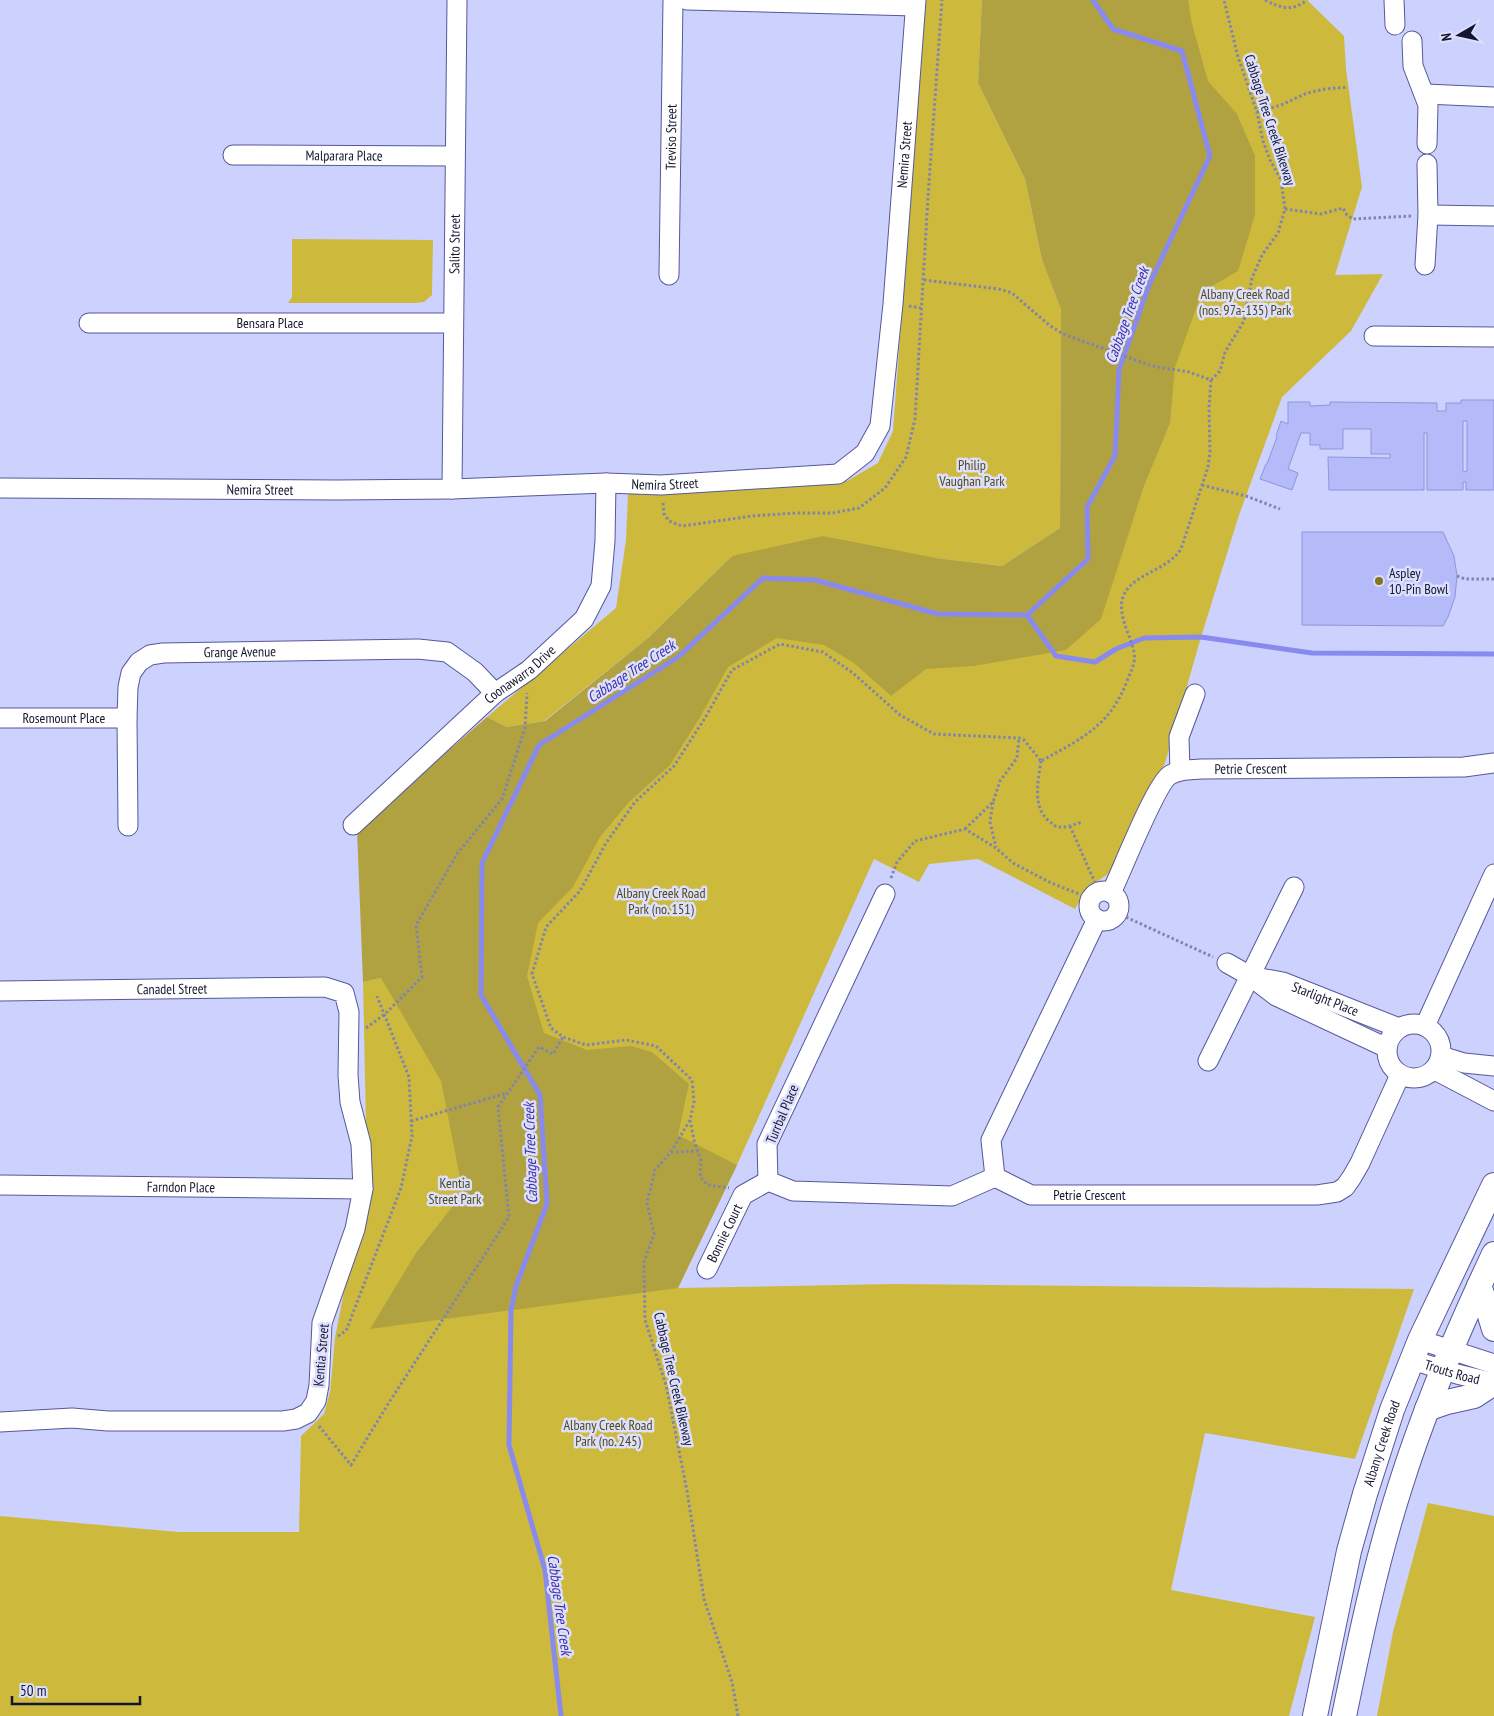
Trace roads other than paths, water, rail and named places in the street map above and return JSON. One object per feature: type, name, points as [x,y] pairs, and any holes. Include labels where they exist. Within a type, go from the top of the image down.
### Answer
[{"type":"main road","name":"Albany Creek Road","points":[[1315,1716],[1342,1581],[1356,1523],[1392,1410],[1416,1350],[1494,1185]]},
{"type":"main road","points":[[1344,1716],[1362,1630],[1386,1532],[1400,1486],[1446,1360],[1494,1254]]},
{"type":"main road","points":[[1479,1286],[1494,1329]]},
{"type":"main road","points":[[1427,1409],[1474,1396],[1494,1383]]},
{"type":"street","name":"Salito Street","points":[[452,488],[457,0]]},
{"type":"street","name":"Treviso Street","points":[[669,275],[673,0]]},
{"type":"street","points":[[687,0],[915,3]]},
{"type":"street","points":[[1394,0],[1395,25]]},
{"type":"street","name":"Nemira Street","points":[[0,488],[337,490],[606,483],[661,484],[838,474],[865,453],[880,426],[893,301],[915,3]]},
{"type":"street","points":[[1412,41],[1413,66],[1428,105],[1427,144]]},
{"type":"street","points":[[1425,94],[1494,97]]},
{"type":"street","name":"Malparara Place","points":[[233,155],[454,156]]},
{"type":"street","points":[[1425,265],[1428,215],[1427,164]]},
{"type":"street","points":[[1428,215],[1494,216]]},
{"type":"street","name":"Bensara Place","points":[[88,323],[453,323]]},
{"type":"street","points":[[1374,336],[1494,337]]},
{"type":"street","name":"Coonawarra Drive","points":[[353,826],[495,693],[529,670],[584,620],[601,586],[605,541],[606,483]]},
{"type":"street","name":"Grange Avenue","points":[[128,826],[128,688],[131,673],[139,662],[150,655],[162,653],[418,649],[447,652],[475,672],[495,693]]},
{"type":"street","points":[[1101,895],[1118,902],[1117,914],[1112,919],[1105,921],[1097,920],[1091,914],[1089,906],[1101,895],[1157,791],[1169,776],[1180,771],[1179,737],[1195,694]]},
{"type":"street","name":"Rosemount Place","points":[[0,718],[127,718]]},
{"type":"street","name":"Petrie Crescent","points":[[1180,771],[1201,769],[1464,767],[1494,763]]},
{"type":"street","name":"Petrie Crescent","points":[[1464,767],[1491,775],[1494,778]]},
{"type":"street","points":[[1425,1026],[1494,874]]},
{"type":"street","points":[[1208,1061],[1294,887]]},
{"type":"street","name":"Turrbal Place","points":[[768,1181],[767,1144],[885,894]]},
{"type":"street","points":[[768,1181],[793,1191],[952,1196],[995,1177],[991,1140],[1097,920]]},
{"type":"street","name":"Starlight Place","points":[[1227,963],[1250,976],[1276,996],[1387,1048]]},
{"type":"street","name":"Starlight Place","points":[[1250,976],[1283,982],[1399,1028]]},
{"type":"street","name":"Canadel Street","points":[[0,991],[325,987],[344,993]]},
{"type":"street","name":"Kentia Street","points":[[0,1422],[72,1418],[108,1421],[283,1421],[296,1419],[308,1413],[316,1401],[319,1385],[322,1323],[355,1229],[363,1189],[361,1144],[350,1102],[348,1075],[349,1012],[344,993]]},
{"type":"street","points":[[1417,1024],[1425,1026],[1433,1031],[1439,1039],[1438,1063],[1430,1074],[1418,1079],[1408,1078],[1400,1075],[1393,1069],[1388,1060],[1387,1048],[1399,1028],[1417,1024]]},
{"type":"street","points":[[1438,1063],[1494,1066]]},
{"type":"street","points":[[1438,1063],[1494,1101]]},
{"type":"street","name":"Petrie Crescent","points":[[995,1177],[1031,1195],[1316,1195],[1337,1192],[1345,1187],[1360,1163],[1400,1075]]},
{"type":"street","name":"Bonnie Court","points":[[707,1269],[743,1195],[768,1181]]},
{"type":"street","name":"Farndon Place","points":[[1,1186],[363,1189]]},
{"type":"street","name":"Trouts Road","points":[[1416,1350],[1446,1360],[1494,1383]]},
{"type":"street","name":"Trouts Road","points":[[1446,1360],[1494,1364]]},
{"type":"waterway","name":"Cabbage Tree Creek","points":[[561,1716],[545,1570],[509,1445],[511,1310],[516,1286],[547,1204],[540,1095],[481,995],[482,863],[539,745],[678,657],[763,578],[815,580],[938,614],[1027,615],[1088,559],[1087,507],[1115,456],[1119,370],[1149,285],[1210,156],[1182,51],[1113,29],[1093,0]]},
{"type":"waterway","points":[[1027,615],[1056,656],[1095,662],[1116,649],[1144,638],[1201,637],[1312,653],[1494,654]]},
{"type":"place","name":"Aspley 10-Pin Bowl","points":[[1379,581]]},
{"type":"park label","name":"Albany Creek Road (nos. 97a-135) Park","points":[[1245,302]]},
{"type":"park label","name":"Philip Vaughan Park","points":[[972,474]]},
{"type":"park label","name":"Albany Creek Road Park (no. 151)","points":[[661,902]]},
{"type":"park label","name":"Kentia Street Park","points":[[455,1192]]},
{"type":"park label","name":"Albany Creek Road Park (no. 245)","points":[[608,1434]]}]
